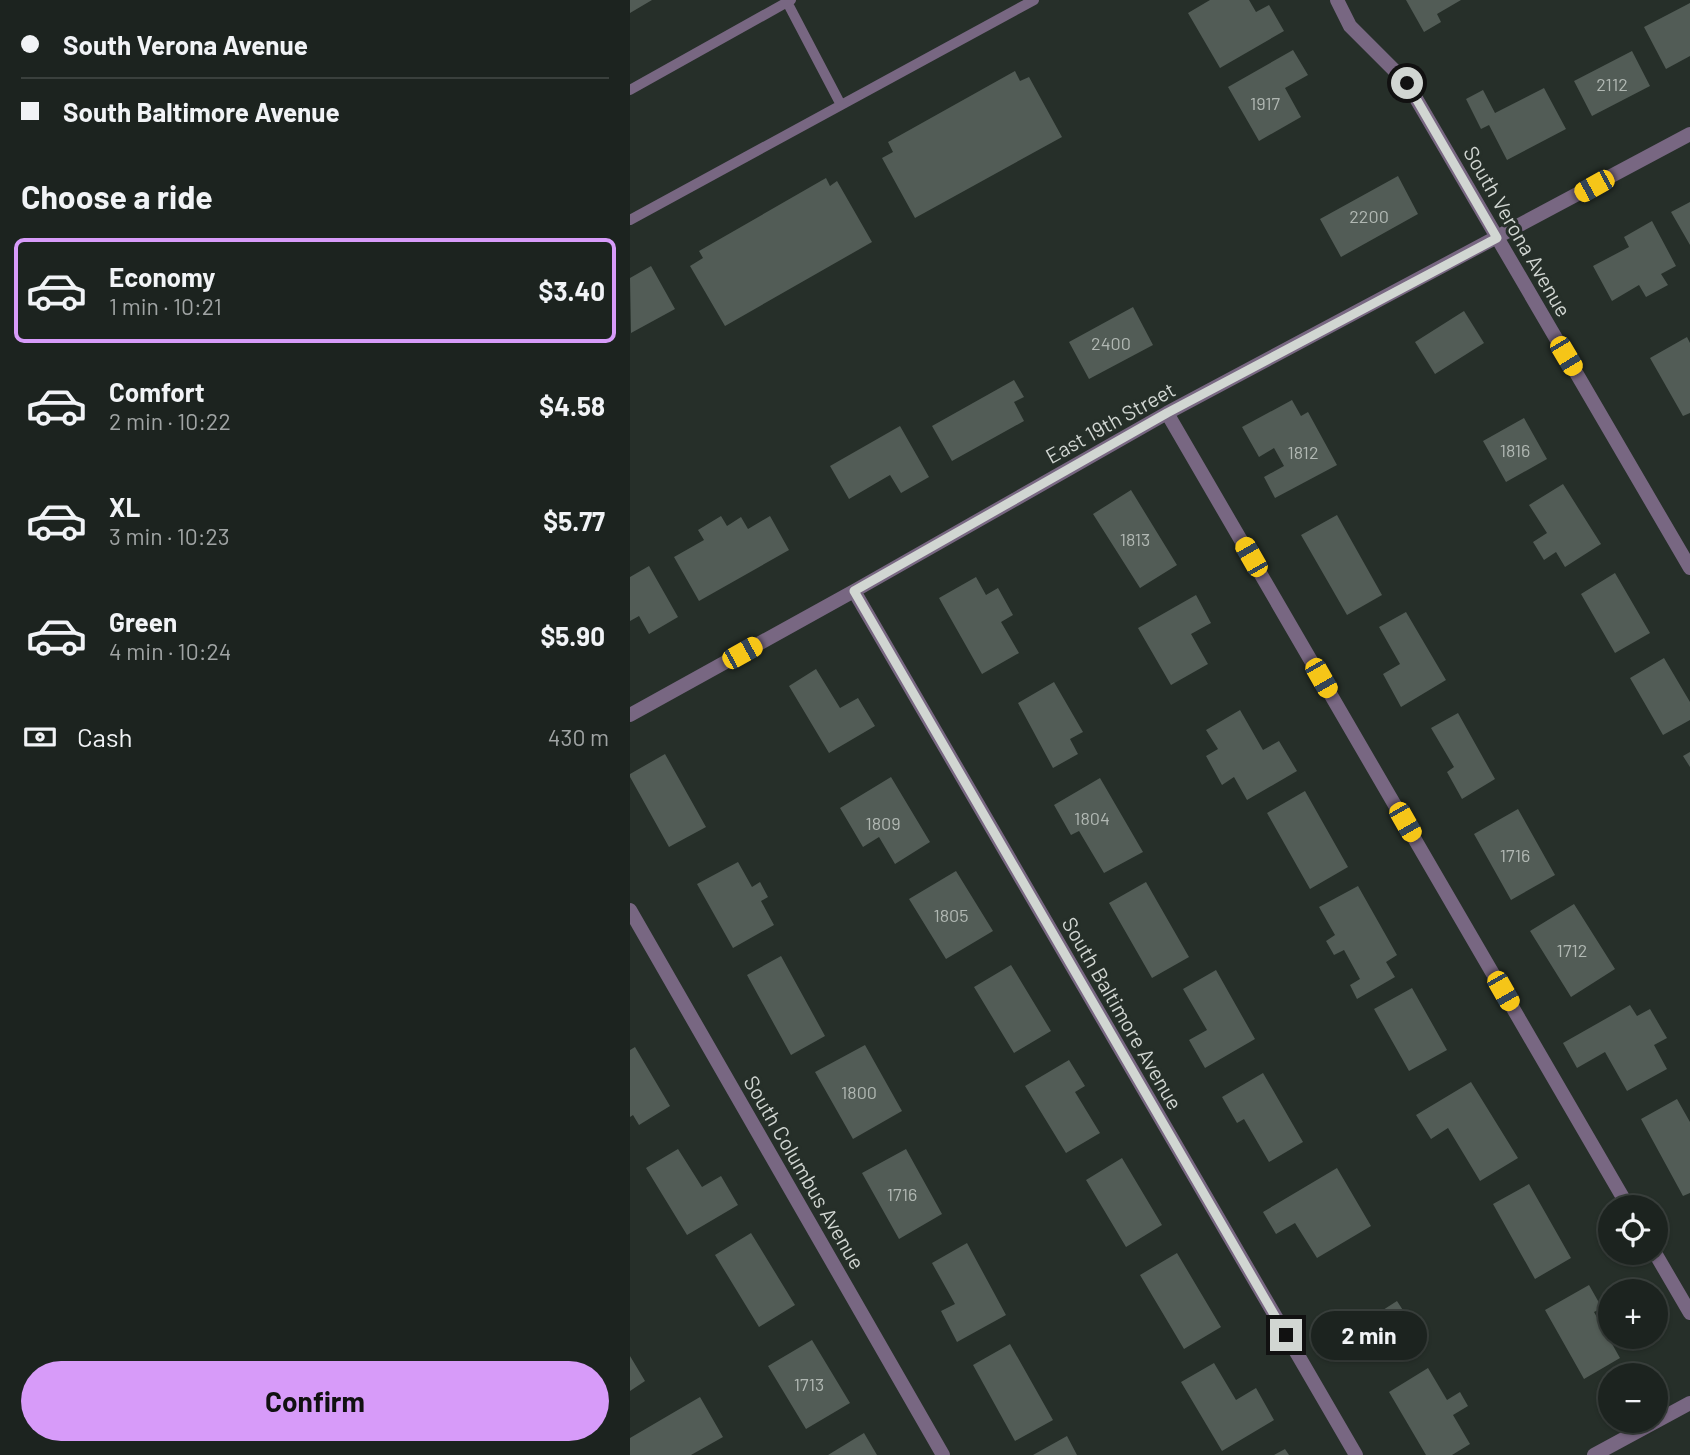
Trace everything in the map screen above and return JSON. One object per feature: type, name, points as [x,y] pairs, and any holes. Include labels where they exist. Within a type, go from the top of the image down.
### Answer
[{"type":"street","name":"South Verona Avenue","points":[[1337,0],[1350,26],[1407,83],[1690,568]]},
{"type":"street","name":"East 19th Street","points":[[630,715],[1167,413],[1690,134]]},
{"type":"street","points":[[1167,413],[1621,1195]]},
{"type":"street","name":"South Baltimore Avenue","points":[[854,591],[1356,1455]]},
{"type":"street","name":"South Columbus Avenue","points":[[630,910],[943,1455]]},
{"type":"street","points":[[1662,1265],[1690,1313]]},
{"type":"street","points":[[1594,1455],[1690,1403]]},
{"type":"lane","points":[[630,220],[1034,0]]},
{"type":"lane","points":[[630,90],[789,1],[841,105]]},
{"type":"building","points":[[630,0],[652,0],[630,13]]},
{"type":"building","points":[[1210,0],[1249,0],[1256,12],[1269,5],[1284,31],[1220,68],[1188,13]]},
{"type":"building","points":[[1406,0],[1461,0],[1437,14],[1441,22],[1424,32]]},
{"type":"building","points":[[1690,3],[1690,56],[1666,69],[1644,27]]},
{"type":"building","points":[[1293,50],[1308,75],[1285,88],[1301,117],[1259,141],[1228,87]]},
{"type":"building","points":[[1632,51],[1650,86],[1592,116],[1574,81]]},
{"type":"building","points":[[1015,71],[1020,81],[1029,77],[1062,137],[915,218],[882,158],[893,152],[888,142]]},
{"type":"building","points":[[1544,88],[1566,129],[1507,160],[1489,125],[1481,129],[1466,99],[1483,90],[1495,113]]},
{"type":"building","points":[[1398,176],[1418,214],[1341,257],[1320,219]]},
{"type":"building","points":[[826,178],[830,186],[837,181],[872,242],[725,326],[690,266],[703,258],[699,251]]},
{"type":"building","points":[[1690,202],[1690,245],[1671,212]]},
{"type":"building","points":[[1652,221],[1676,266],[1661,274],[1668,285],[1646,297],[1639,285],[1612,301],[1593,266],[1629,247],[1624,237]]},
{"type":"building","points":[[651,266],[675,309],[631,333],[630,278]]},
{"type":"building","points":[[1133,307],[1153,345],[1089,379],[1069,342]]},
{"type":"building","points":[[1464,311],[1484,343],[1435,374],[1415,342]]},
{"type":"building","points":[[1687,337],[1690,343],[1690,413],[1683,416],[1650,358]]},
{"type":"building","points":[[1014,380],[1024,397],[1014,402],[1024,421],[952,461],[932,426]]},
{"type":"building","points":[[1292,400],[1301,416],[1308,412],[1337,465],[1275,498],[1264,477],[1284,466],[1274,448],[1259,457],[1242,427]]},
{"type":"building","points":[[1524,418],[1547,459],[1506,482],[1483,441]]},
{"type":"building","points":[[900,426],[929,477],[901,493],[890,475],[849,499],[830,466]]},
{"type":"building","points":[[1563,484],[1601,544],[1565,567],[1556,552],[1544,560],[1533,542],[1547,533],[1529,505]]},
{"type":"building","points":[[1131,490],[1177,565],[1140,588],[1093,514]]},
{"type":"building","points":[[1337,515],[1382,595],[1347,615],[1301,535]]},
{"type":"building","points":[[721,516],[727,526],[741,517],[748,529],[770,516],[789,550],[699,601],[674,557],[704,540],[698,530]]},
{"type":"building","points":[[649,566],[678,617],[649,634],[639,616],[630,621],[630,577]]},
{"type":"building","points":[[1615,573],[1650,633],[1615,653],[1581,594]]},
{"type":"building","points":[[976,577],[986,595],[998,588],[1013,615],[1001,622],[1019,653],[982,674],[939,598]]},
{"type":"building","points":[[1196,595],[1211,623],[1191,634],[1208,664],[1171,685],[1138,628]]},
{"type":"building","points":[[1406,612],[1446,680],[1401,707],[1383,674],[1400,664],[1379,627]]},
{"type":"building","points":[[1664,658],[1690,702],[1690,720],[1663,735],[1630,678]]},
{"type":"building","points":[[816,669],[840,708],[858,698],[875,726],[829,753],[789,686]]},
{"type":"building","points":[[1054,682],[1083,732],[1070,739],[1078,754],[1053,768],[1018,703]]},
{"type":"building","points":[[1240,710],[1263,750],[1279,741],[1297,771],[1247,800],[1234,777],[1222,785],[1206,756],[1218,749],[1206,730]]},
{"type":"building","points":[[1458,713],[1495,779],[1462,799],[1447,772],[1454,767],[1431,728]]},
{"type":"building","points":[[1690,752],[1690,767],[1683,756]]},
{"type":"building","points":[[665,754],[706,827],[669,847],[630,777],[630,774]]},
{"type":"building","points":[[891,777],[930,842],[895,864],[879,837],[863,847],[840,808]]},
{"type":"building","points":[[1100,778],[1143,852],[1104,873],[1079,831],[1071,835],[1054,805]]},
{"type":"building","points":[[1305,791],[1348,867],[1310,889],[1267,813]]},
{"type":"building","points":[[1518,809],[1555,875],[1511,900],[1474,834]]},
{"type":"building","points":[[738,862],[752,887],[760,882],[768,897],[761,901],[774,925],[733,948],[697,884]]},
{"type":"building","points":[[956,871],[993,931],[946,959],[909,899]]},
{"type":"building","points":[[1146,882],[1189,957],[1152,978],[1109,903]]},
{"type":"building","points":[[1358,886],[1397,955],[1386,962],[1395,977],[1357,999],[1350,985],[1360,979],[1344,950],[1334,955],[1326,941],[1335,935],[1319,907]]},
{"type":"building","points":[[1574,904],[1615,969],[1571,997],[1530,931]]},
{"type":"building","points":[[781,956],[825,1036],[791,1055],[747,975]]},
{"type":"building","points":[[1011,965],[1051,1031],[1014,1053],[974,987]]},
{"type":"building","points":[[1216,970],[1255,1039],[1205,1068],[1189,1040],[1207,1030],[1183,989]]},
{"type":"building","points":[[1412,988],[1447,1050],[1409,1071],[1374,1009]]},
{"type":"building","points":[[1630,1005],[1637,1016],[1650,1009],[1667,1038],[1654,1045],[1667,1069],[1627,1091],[1605,1052],[1577,1068],[1563,1043]]},
{"type":"building","points":[[865,1045],[902,1111],[853,1139],[815,1072]]},
{"type":"building","points":[[635,1047],[670,1106],[639,1125],[633,1115],[630,1117],[630,1050]]},
{"type":"building","points":[[1069,1060],[1085,1086],[1075,1092],[1100,1133],[1066,1153],[1025,1086]]},
{"type":"building","points":[[1263,1073],[1303,1142],[1269,1162],[1244,1119],[1237,1123],[1222,1097]]},
{"type":"building","points":[[1471,1082],[1518,1158],[1480,1181],[1448,1128],[1431,1139],[1416,1115]]},
{"type":"building","points":[[1677,1099],[1690,1122],[1690,1193],[1683,1196],[1641,1119]]},
{"type":"building","points":[[678,1149],[702,1187],[721,1176],[738,1205],[687,1235],[646,1168]]},
{"type":"building","points":[[906,1149],[942,1214],[899,1239],[862,1173]]},
{"type":"building","points":[[1122,1158],[1162,1225],[1126,1247],[1086,1180]]},
{"type":"building","points":[[1337,1168],[1371,1226],[1317,1258],[1295,1223],[1276,1234],[1263,1212]]},
{"type":"building","points":[[1529,1184],[1571,1258],[1535,1279],[1493,1204]]},
{"type":"building","points":[[751,1233],[795,1305],[759,1327],[715,1255]]},
{"type":"building","points":[[967,1243],[1006,1315],[957,1342],[941,1311],[955,1304],[932,1263]]},
{"type":"building","points":[[1177,1253],[1221,1327],[1184,1349],[1140,1275]]},
{"type":"building","points":[[1589,1285],[1598,1301],[1598,1310],[1594,1312],[1598,1319],[1598,1349],[1615,1349],[1620,1358],[1611,1363],[1598,1363],[1598,1371],[1584,1379],[1545,1310]]},
{"type":"building","points":[[1397,1301],[1419,1335],[1379,1360],[1358,1326]]},
{"type":"building","points":[[812,1340],[850,1403],[806,1429],[768,1366]]},
{"type":"building","points":[[1010,1344],[1053,1420],[1015,1441],[973,1365]]},
{"type":"building","points":[[630,1356],[645,1381],[630,1391]]},
{"type":"building","points":[[1214,1363],[1236,1400],[1256,1388],[1274,1420],[1222,1451],[1181,1382]]},
{"type":"building","points":[[1428,1368],[1447,1400],[1460,1392],[1468,1406],[1453,1415],[1470,1444],[1452,1455],[1426,1455],[1389,1392]]},
{"type":"building","points":[[700,1397],[723,1437],[691,1455],[630,1455],[630,1438]]},
{"type":"building","points":[[864,1433],[877,1455],[828,1455]]},
{"type":"building","points":[[1067,1436],[1077,1455],[1033,1455]]},
{"type":"building","points":[[1285,1449],[1289,1455],[1274,1455]]},
{"type":"route","points":[[1286,1335],[854,591],[1167,413],[1497,238],[1407,83]]}]
